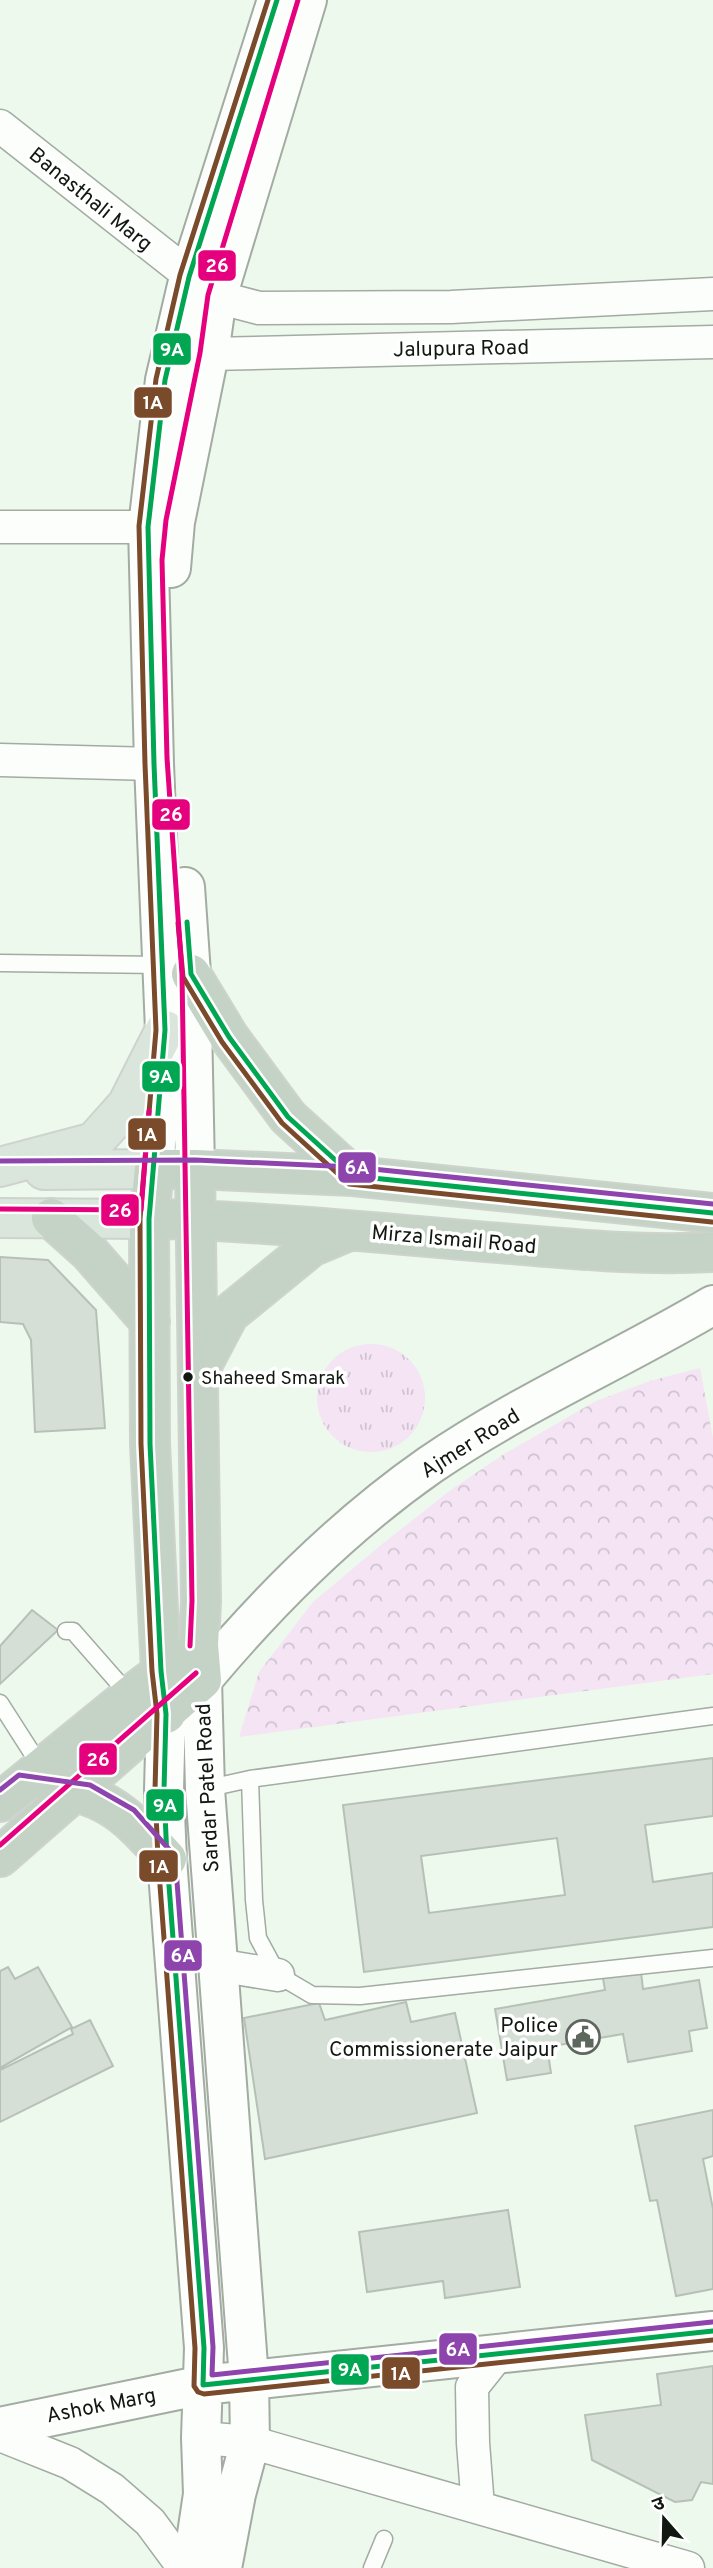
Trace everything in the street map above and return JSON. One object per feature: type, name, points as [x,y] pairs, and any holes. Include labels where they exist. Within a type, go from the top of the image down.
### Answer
[{"type":"highway","points":[[177,969],[288,1117],[354,1176]]},
{"type":"highway","points":[[166,1714],[161,1671],[150,1444],[149,1219],[154,1169],[354,1176],[713,1213]]},
{"type":"highway","name":"Sardar Patel Road","points":[[195,1169],[200,1663]]},
{"type":"highway","points":[[51,1218],[89,1252],[150,1322]]},
{"type":"highway","name":"Mirza Ismail Road","points":[[149,1219],[195,1220],[630,1253],[668,1255],[713,1252]]},
{"type":"highway","points":[[197,1374],[229,1314],[311,1247],[349,1231]]},
{"type":"highway","points":[[20,1784],[161,1671],[200,1663]]},
{"type":"highway","points":[[0,1857],[74,1790],[166,1714],[200,1663]]},
{"type":"highway","points":[[20,1784],[86,1793],[128,1817],[167,1859]]},
{"type":"main road","points":[[0,1168],[94,1142],[127,1105],[165,1030]]},
{"type":"main road","points":[[0,1168],[154,1169]]},
{"type":"main road","points":[[0,1218],[149,1219]]},
{"type":"street","points":[[154,1169],[165,1030],[177,969],[176,757],[171,561],[191,351],[203,287],[277,0]]},
{"type":"street","points":[[203,287],[307,0]]},
{"type":"street","name":"Banasthali Marg","points":[[0,127],[203,287]]},
{"type":"street","name":"Jalupura Road","points":[[203,287],[259,308],[410,307],[713,294]]},
{"type":"street","name":"Jalupura Road","points":[[191,351],[713,342]]},
{"type":"street","points":[[191,351],[165,380],[148,527],[154,764],[177,969],[195,1169]]},
{"type":"street","points":[[0,527],[148,527]]},
{"type":"street","points":[[0,760],[154,764]]},
{"type":"street","name":"Ajmer Road","points":[[200,1663],[254,1619],[350,1527],[431,1465],[527,1407],[675,1328],[713,1304]]},
{"type":"street","name":"Sardar Patel Road","points":[[200,1663],[205,1789],[248,2367]]},
{"type":"street","name":"Sardar Patel Road","points":[[166,1714],[164,1790],[167,1859],[204,2348],[203,2385]]},
{"type":"street","points":[[218,1965],[278,1976]]},
{"type":"street","name":"Ashok Marg","points":[[0,2427],[203,2385],[248,2367],[500,2352],[713,2331]]},
{"type":"street","points":[[478,2507],[472,2387],[500,2352]]},
{"type":"street","points":[[192,2568],[219,2494],[250,2442],[248,2367]]},
{"type":"street","points":[[203,2385],[201,2438],[219,2494],[222,2568]]},
{"type":"street","points":[[0,2435],[70,2463],[112,2489],[150,2522],[184,2568]]},
{"type":"street","points":[[201,2438],[250,2442],[688,2568]]},
{"type":"lane","points":[[0,963],[177,969]]},
{"type":"lane","points":[[66,1630],[73,1631],[130,1696]]},
{"type":"lane","points":[[0,1703],[20,1784]]},
{"type":"lane","points":[[205,1789],[250,1779],[713,1716]]},
{"type":"lane","points":[[250,1779],[258,1938],[278,1976],[312,1995],[360,1996],[713,1958]]},
{"type":"lane","points":[[372,2568],[384,2539]]},
{"type":"green space","points":[[371,1344],[392,1348],[410,1359],[421,1377],[425,1398],[421,1419],[410,1437],[392,1448],[371,1452],[350,1448],[332,1437],[321,1419],[317,1398],[321,1377],[332,1359],[350,1348]]},
{"type":"green space","points":[[700,1368],[713,1438],[713,1674],[239,1737],[259,1672],[313,1602],[381,1545],[448,1492],[504,1454],[596,1401],[650,1381]]},
{"type":"building","points":[[0,1257],[48,1260],[96,1310],[105,1428],[35,1432],[31,1340],[23,1324],[0,1322]]},
{"type":"building","points":[[32,1610],[58,1630],[0,1684],[0,1646]]},
{"type":"building","points":[[713,1758],[713,1816],[645,1825],[653,1882],[713,1873],[713,1927],[364,1972],[343,1805]],"holes":[[[557,1838],[565,1895],[429,1913],[421,1856]]]},
{"type":"building","points":[[8,1967],[15,1979],[38,1967],[72,2027],[0,2068],[0,1971]]},
{"type":"building","points":[[641,1972],[643,1989],[699,1980],[707,2028],[689,2031],[692,2051],[628,2062],[623,2034],[547,2047],[551,2073],[507,2080],[495,2009],[605,1990],[603,1978]]},
{"type":"building","points":[[406,2002],[411,2022],[455,2013],[477,2113],[265,2159],[244,2018],[319,2003],[325,2020]]},
{"type":"building","points":[[90,2020],[113,2066],[0,2122],[0,2070],[73,2034],[71,2029]]},
{"type":"building","points":[[713,2110],[713,2156],[703,2159],[713,2209],[713,2289],[676,2296],[657,2200],[650,2201],[635,2126]]},
{"type":"building","points":[[508,2210],[520,2287],[445,2298],[443,2281],[367,2292],[359,2232]]},
{"type":"building","points":[[713,2366],[713,2484],[701,2482],[692,2500],[675,2502],[592,2460],[585,2415],[661,2405],[657,2374]]},
{"type":"transit line","name":"1A","points":[[268,0],[180,275],[156,379],[139,526],[156,1030],[140,1219],[141,1444],[152,1671],[157,1714],[155,1790],[158,1859],[195,2348],[194,2386],[198,2392],[204,2394],[713,2340]]},
{"type":"transit line","name":"9A","points":[[277,0],[189,277],[165,380],[148,527],[165,1030],[149,1219],[150,1444],[161,1671],[166,1714],[164,1790],[167,1859],[204,2348],[203,2385],[713,2331]]},
{"type":"transit line","name":"26","points":[[190,1646],[192,1601],[182,974],[167,758],[162,560],[166,520],[200,353],[208,295],[298,0]]},
{"type":"transit line","name":"9A","points":[[187,922],[191,974],[229,1037],[288,1117],[353,1176],[713,1213]]},
{"type":"transit line","name":"1A","points":[[178,923],[183,977],[222,1042],[282,1123],[349,1184],[712,1222]]},
{"type":"transit line","name":"26","points":[[0,1209],[141,1210],[149,1111]]},
{"type":"transit line","name":"6A","points":[[0,1161],[195,1160],[353,1167],[713,1204]]},
{"type":"transit line","name":"26","points":[[0,1845],[196,1673]]},
{"type":"transit line","name":"6A","points":[[0,1790],[19,1775],[90,1785],[134,1810],[175,1856],[213,2347],[212,2375],[712,2322]]},
{"type":"place","name":"Shaheed Smarak","points":[[188,1377]]},
{"type":"place","name":"Police Commissionerate Jaipur","points":[[583,2037]]}]
